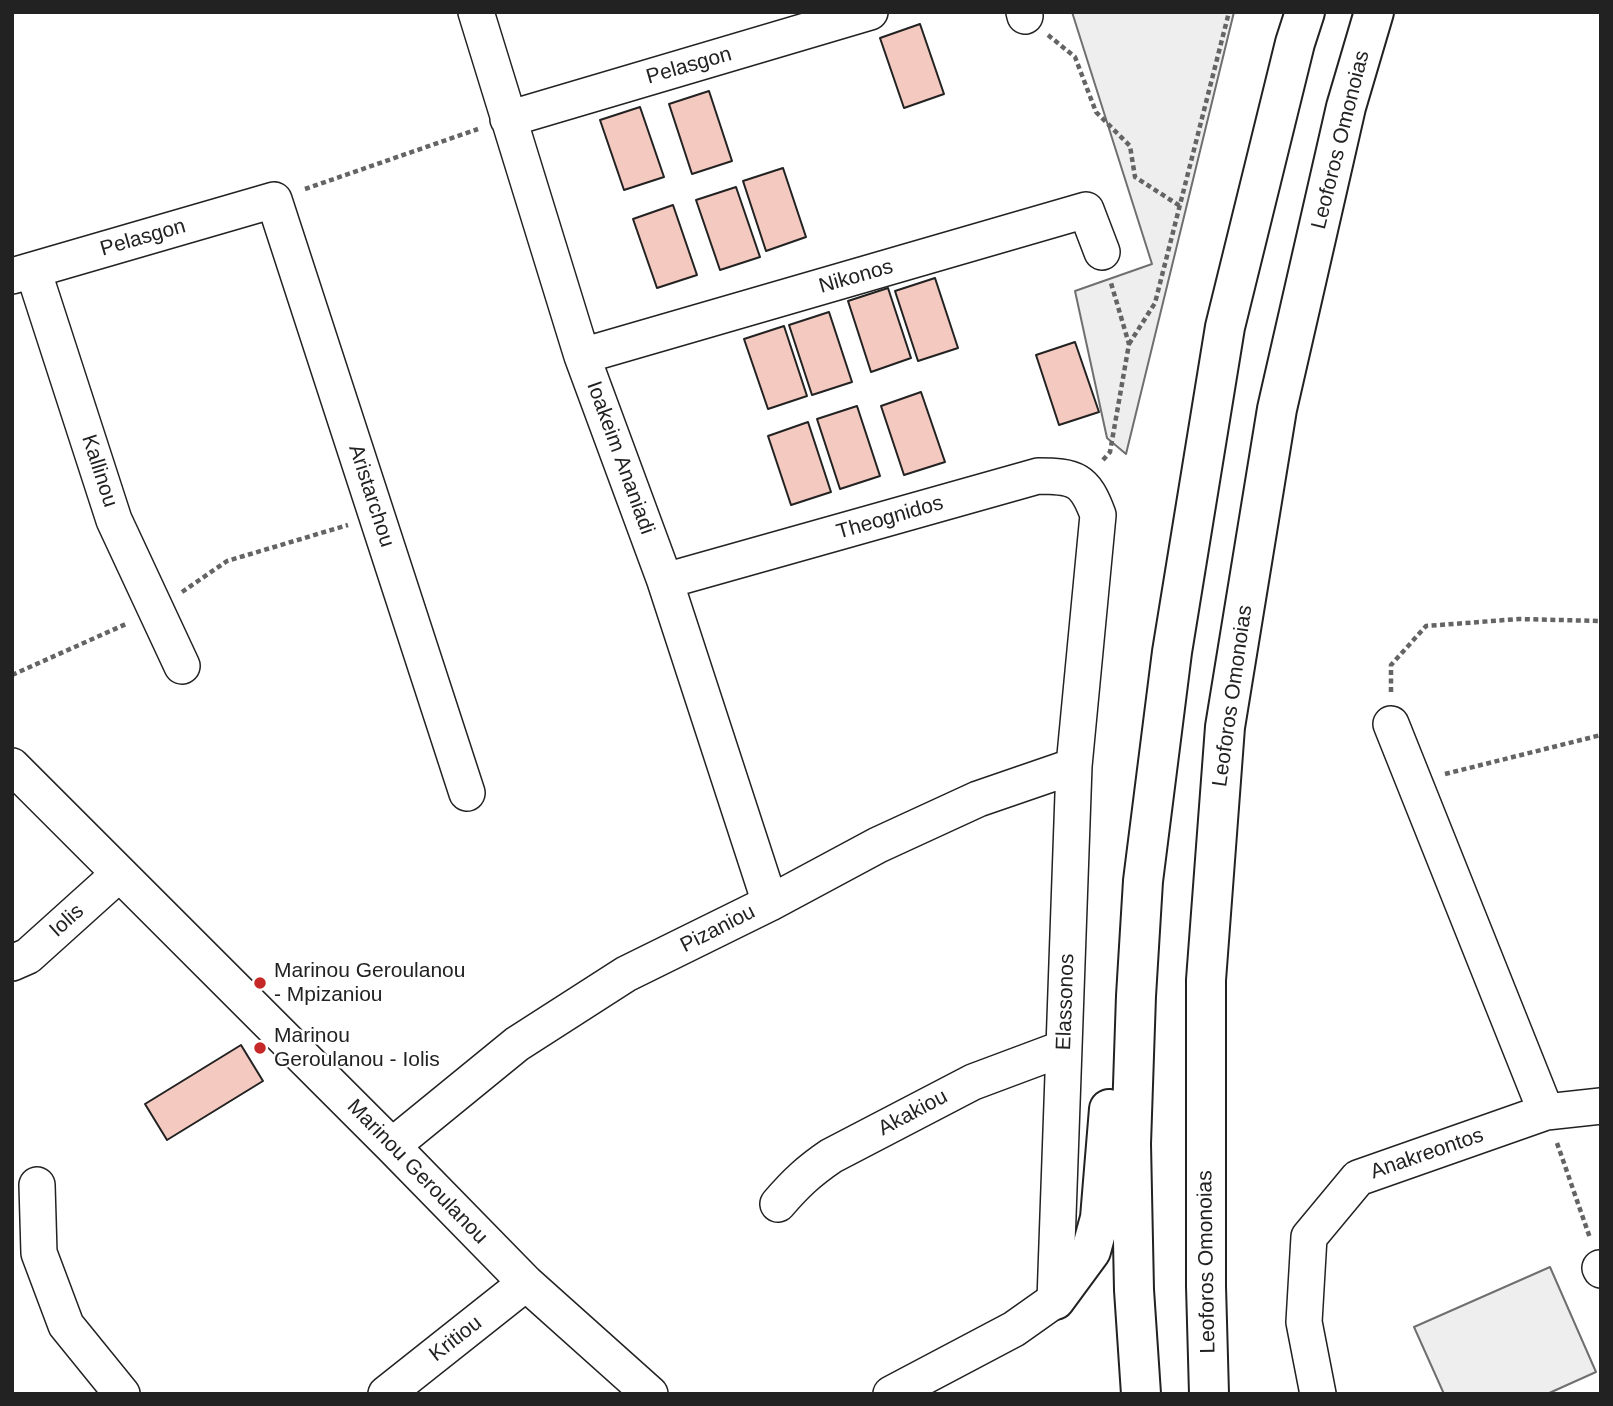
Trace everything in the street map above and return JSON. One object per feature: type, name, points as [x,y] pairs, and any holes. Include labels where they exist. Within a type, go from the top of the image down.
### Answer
[{"type":"main road","points":[[1141,1394],[1134,1290],[1131,1144],[1143,881],[1172,652],[1225,327],[1305,12]]},
{"type":"main road","name":"Leoforos Omonoias","points":[[1209,1394],[1206,1286],[1206,980],[1225,727],[1278,409],[1346,107],[1374,12]]},
{"type":"main road","points":[[1055,1300],[1091,1251],[1100,1218],[1109,1106],[1117,1049],[1136,996]]},
{"type":"street","name":"Ioakeim Ananiadi","points":[[476,12],[582,356],[665,581],[770,903]]},
{"type":"street","name":"Pelasgon","points":[[508,119],[870,12]]},
{"type":"street","name":"Pelasgon","points":[[23,273],[274,200]]},
{"type":"street","name":"Aristarchou","points":[[274,200],[467,793]]},
{"type":"street","name":"Nikonos","points":[[582,356],[1086,210],[1102,252]]},
{"type":"street","name":"Kallinou","points":[[23,273],[114,520],[182,666]]},
{"type":"street","name":"Theognidos","points":[[665,581],[1038,476],[1062,476],[1081,484]]},
{"type":"street","name":"Elassonos","points":[[1055,1300],[1074,766],[1098,515],[1091,497],[1081,484]]},
{"type":"street","points":[[1391,724],[1546,1112]]},
{"type":"street","name":"Marinou Geroulanou","points":[[12,766],[526,1283],[650,1394]]},
{"type":"street","name":"Pizaniou","points":[[392,1146],[517,1044],[626,974],[770,903],[878,845],[978,799],[1074,766]]},
{"type":"street","name":"Iolis","points":[[12,963],[28,956],[119,874]]},
{"type":"street","name":"Akakiou","points":[[778,1204],[796,1182],[831,1156],[973,1082],[1064,1048]]},
{"type":"street","name":"Anakreontos","points":[[1318,1394],[1304,1322],[1309,1237],[1358,1178],[1546,1112],[1601,1106]]},
{"type":"street","points":[[37,1185],[40,1253],[66,1325],[122,1394]]},
{"type":"street","name":"Kritiou","points":[[386,1394],[526,1283]]},
{"type":"street","points":[[891,1394],[1014,1329],[1055,1300]]},
{"type":"path","points":[[1081,484],[1110,453],[1129,344],[1155,303],[1229,12]]},
{"type":"path","points":[[1024,14],[1075,57],[1096,112],[1130,146],[1135,177],[1180,206]]},
{"type":"path","points":[[274,200],[508,119]]},
{"type":"path","points":[[1102,252],[1129,344]]},
{"type":"path","points":[[12,676],[156,610],[227,561],[377,516]]},
{"type":"path","points":[[1391,724],[1391,665],[1426,626],[1519,619],[1601,621]]},
{"type":"path","points":[[1414,782],[1601,735]]},
{"type":"path","points":[[1546,1112],[1600,1269]]},
{"type":"shaded area","points":[[1072,12],[1234,12],[1126,454],[1107,438],[1075,291],[1152,264]]},
{"type":"shaded area","points":[[1550,1267],[1596,1372],[1547,1394],[1444,1394],[1414,1327]]},
{"type":"building","points":[[920,24],[944,94],[904,108],[880,38]]},
{"type":"building","points":[[709,91],[732,161],[692,174],[669,104]]},
{"type":"building","points":[[640,107],[664,177],[624,190],[600,120]]},
{"type":"building","points":[[783,168],[806,237],[766,251],[743,181]]},
{"type":"building","points":[[736,187],[760,257],[720,270],[696,200]]},
{"type":"building","points":[[673,205],[697,275],[657,288],[633,219]]},
{"type":"building","points":[[935,278],[958,348],[918,361],[895,291]]},
{"type":"building","points":[[888,288],[911,358],[871,372],[848,301]]},
{"type":"building","points":[[829,312],[852,382],[812,395],[789,325]]},
{"type":"building","points":[[784,326],[807,396],[768,409],[744,339]]},
{"type":"building","points":[[1075,342],[1099,412],[1059,425],[1036,355]]},
{"type":"building","points":[[921,392],[945,462],[904,475],[881,406]]},
{"type":"building","points":[[857,406],[880,476],[840,489],[817,419]]},
{"type":"building","points":[[808,422],[831,492],[791,505],[768,436]]},
{"type":"building","points":[[241,1045],[263,1081],[167,1140],[145,1104]]},
{"type":"place","name":"Marinou Geroulanou - Mpizaniou","points":[[260,983]]},
{"type":"place","name":"Marinou Geroulanou - Iolis","points":[[260,1048]]}]
